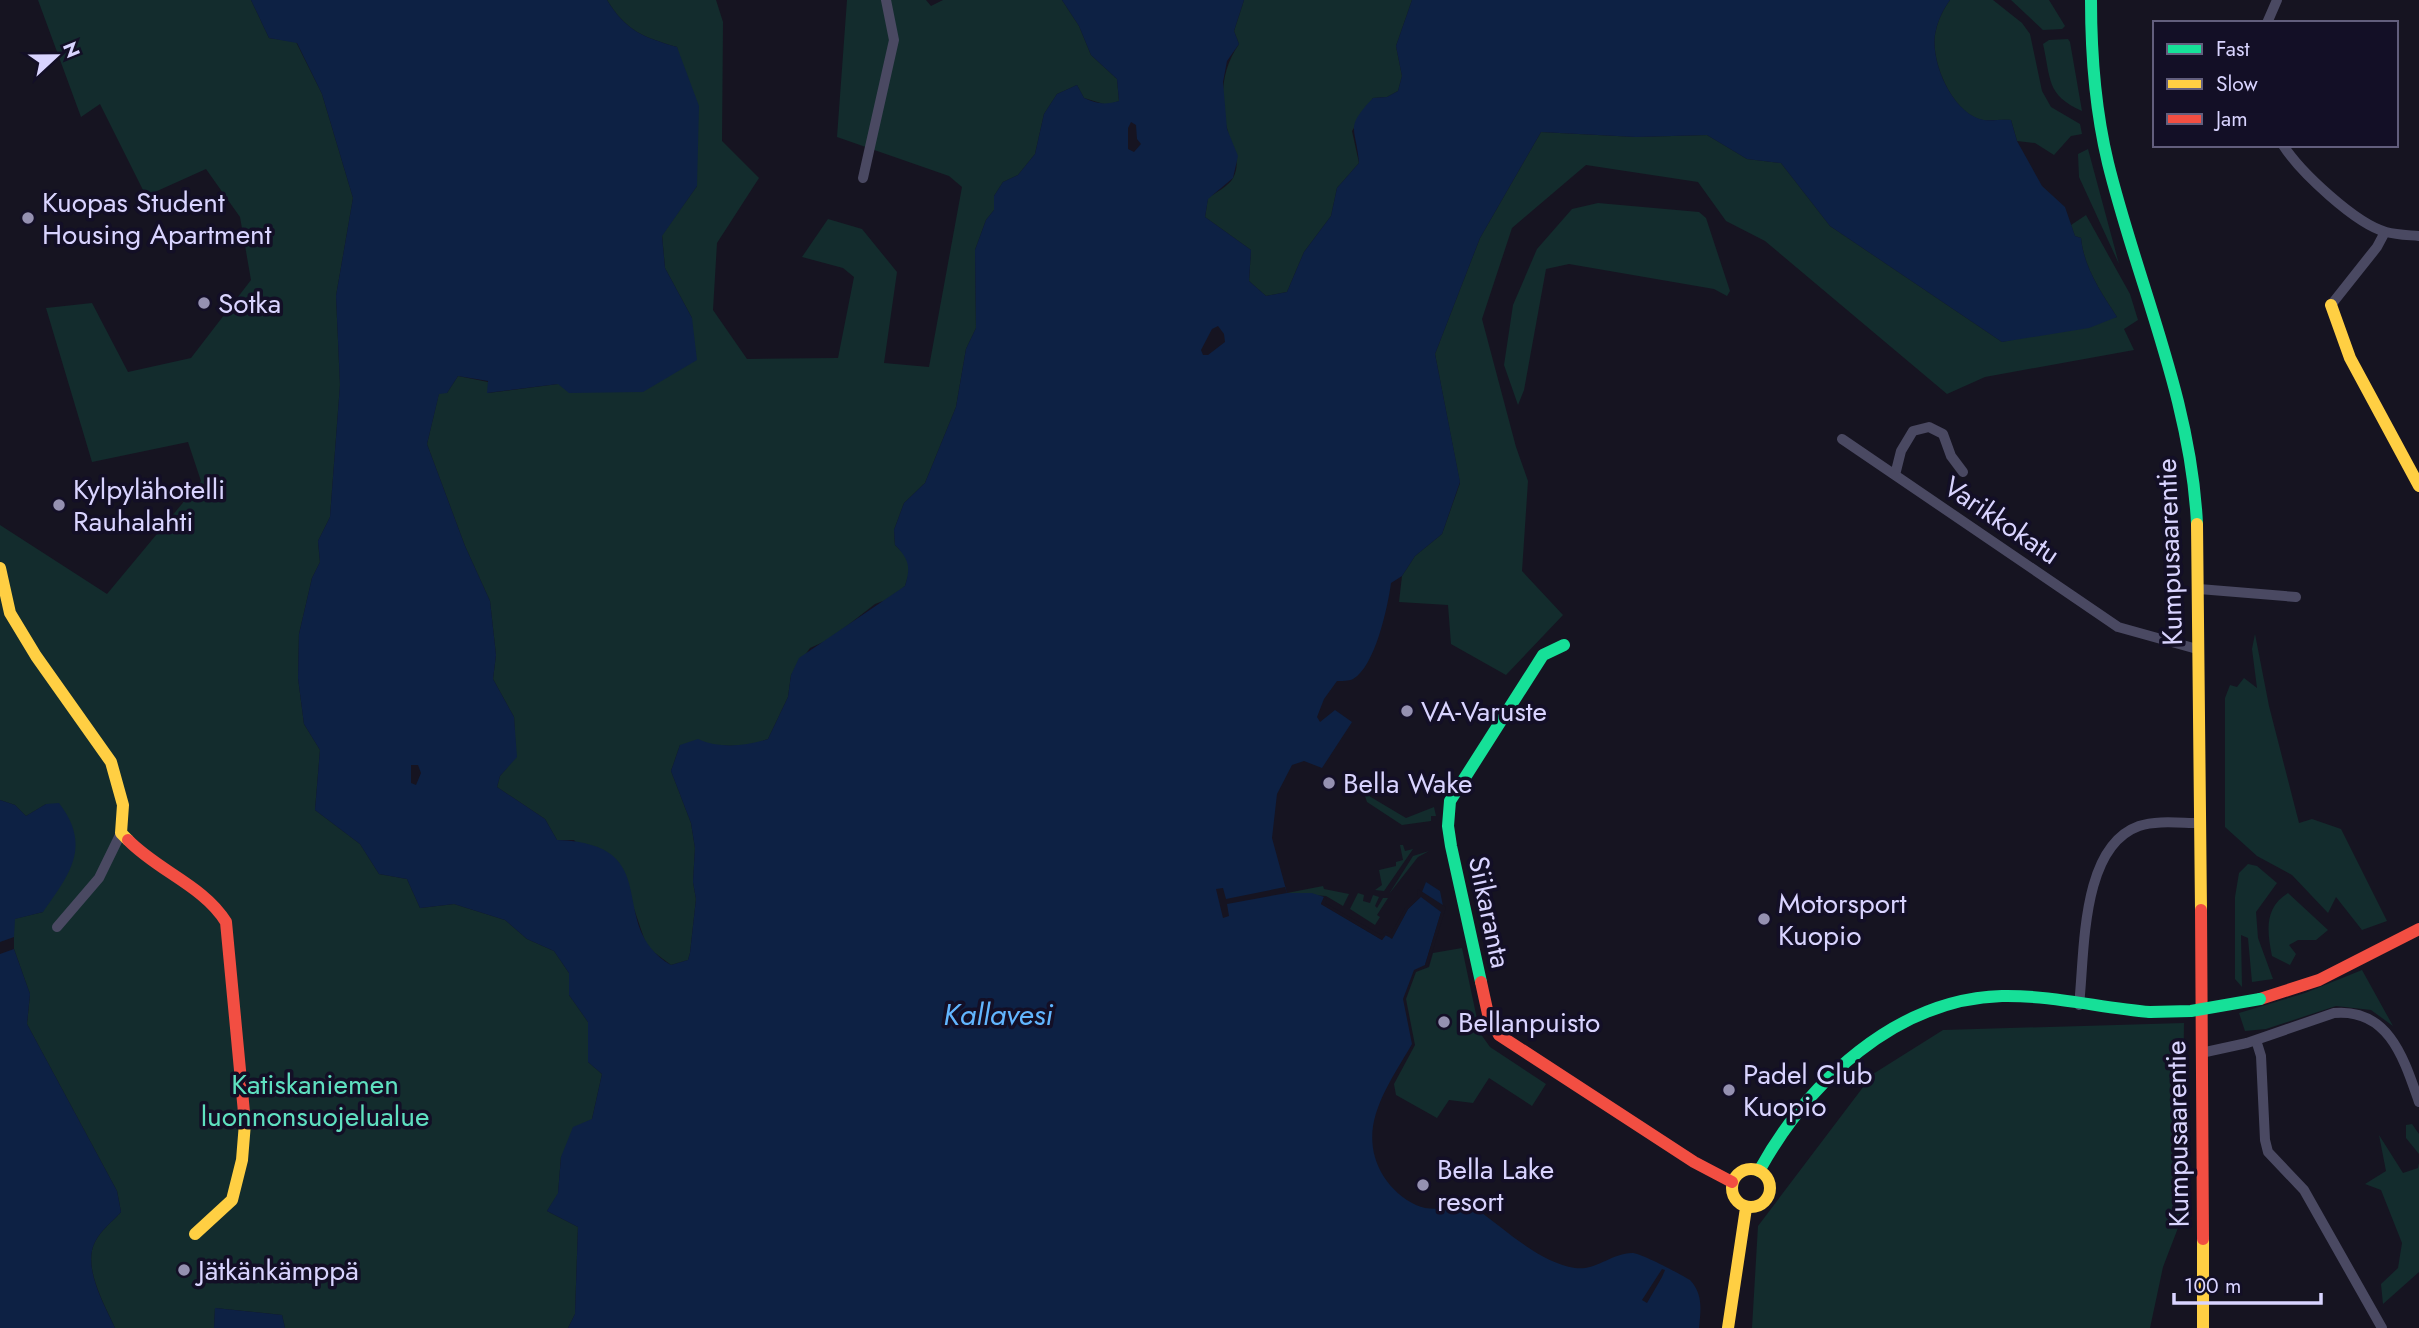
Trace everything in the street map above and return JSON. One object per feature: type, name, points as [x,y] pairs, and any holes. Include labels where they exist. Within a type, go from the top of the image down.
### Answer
[{"type":"street","points":[[863,178],[894,40],[886,0]]},
{"type":"street","name":"Kumpusaarentie","points":[[2091,0],[2089,41],[2097,116],[2115,190],[2166,355],[2190,444],[2195,478],[2199,589],[2197,649],[2203,1328]]},
{"type":"street","points":[[2268,21],[2277,0]]},
{"type":"street","points":[[2285,147],[2320,190],[2385,232],[2419,236]]},
{"type":"street","points":[[2385,232],[2377,247],[2331,305],[2337,329],[2350,358],[2419,486]]},
{"type":"street","name":"Varikkokatu","points":[[1963,472],[1951,456],[1944,434],[1929,426],[1913,431],[1901,451],[1895,475],[2118,626],[2197,649]]},
{"type":"street","points":[[1842,439],[1895,475]]},
{"type":"street","points":[[0,568],[10,612],[36,656],[111,762],[123,805],[121,833],[99,878],[57,927]]},
{"type":"street","points":[[2199,589],[2296,597]]},
{"type":"street","name":"Siikaranta","points":[[1564,645],[1543,655],[1450,801],[1451,846],[1488,1014],[1499,1035],[1694,1162],[1732,1182]]},
{"type":"street","points":[[2079,1005],[2092,890],[2097,868],[2106,852],[2120,837],[2140,826],[2199,823]]},
{"type":"street","points":[[121,833],[145,858],[215,904],[226,922],[246,1122],[242,1160],[232,1200],[195,1234]]},
{"type":"street","points":[[1759,1171],[1798,1114],[1853,1053],[1880,1032],[1908,1018],[1961,999],[2004,996],[2150,1012],[2191,1011],[2260,999],[2319,980],[2419,929]]},
{"type":"street","points":[[2201,1053],[2256,1040],[2334,1013],[2346,1012],[2369,1018],[2385,1029],[2398,1048],[2419,1101]]},
{"type":"street","points":[[2256,1040],[2261,1056],[2265,1140],[2268,1152],[2304,1190],[2382,1328]]},
{"type":"street","points":[[1742,1171],[1759,1171],[1768,1178],[1770,1192],[1762,1204],[1746,1208],[1734,1197],[1732,1182],[1742,1171]]},
{"type":"street","points":[[1728,1328],[1746,1208]]},
{"type":"green space","name":"Katiskaniemen luonnonsuojelualue","points":[[38,0],[251,0],[269,38],[296,42],[322,94],[353,198],[336,296],[340,385],[330,517],[318,541],[320,562],[312,578],[299,634],[298,678],[304,724],[320,750],[315,810],[360,844],[379,874],[407,879],[420,908],[454,904],[505,920],[527,939],[554,951],[569,973],[569,995],[588,1022],[588,1062],[602,1074],[592,1119],[561,1157],[558,1194],[547,1211],[578,1227],[575,1314],[568,1328],[285,1328],[282,1315],[215,1308],[214,1328],[115,1328],[96,1286],[91,1263],[92,1252],[100,1234],[121,1212],[117,1191],[27,1024],[30,994],[14,949],[14,919],[43,912],[46,804],[26,816],[15,805],[0,800],[0,525],[107,594],[201,481],[188,442],[92,462],[46,308],[92,303],[128,372],[191,358],[251,280],[240,217],[206,169],[146,196],[100,104],[81,117]]},
{"type":"green space","points":[[607,0],[716,0],[723,22],[722,141],[759,178],[717,243],[713,310],[747,359],[838,358],[854,277],[843,268],[802,257],[828,219],[862,229],[897,272],[884,363],[929,367],[962,187],[949,176],[837,137],[847,0],[926,0],[931,6],[943,0],[1062,0],[1079,26],[1091,55],[1117,79],[1119,101],[1107,105],[1084,98],[1077,85],[1057,94],[1044,114],[1035,154],[1018,175],[1003,182],[994,196],[994,210],[986,220],[975,250],[976,328],[966,349],[956,407],[925,483],[904,503],[894,530],[895,545],[907,557],[910,570],[905,586],[891,598],[875,604],[830,639],[810,648],[791,675],[788,697],[768,739],[748,746],[680,745],[671,771],[691,823],[695,848],[693,882],[696,899],[688,960],[671,965],[647,947],[632,903],[574,840],[557,840],[545,819],[497,787],[500,776],[516,757],[514,717],[493,679],[496,655],[490,601],[465,546],[427,444],[439,393],[447,393],[458,376],[488,382],[488,393],[558,384],[692,318],[665,268],[662,235],[697,186],[677,47],[636,31],[621,19]]},
{"type":"green space","points":[[1244,0],[1412,0],[1396,46],[1402,76],[1398,91],[1387,97],[1373,98],[1352,131],[1359,163],[1337,188],[1331,216],[1304,252],[1287,292],[1266,296],[1249,281],[1251,250],[1205,217],[1208,198],[1228,184],[1236,172],[1236,160],[1223,109],[1223,86],[1228,64],[1239,44],[1234,31]]},
{"type":"green space","points":[[1950,0],[1993,0],[2022,23],[2030,34],[2042,91],[2051,107],[2080,124],[2082,134],[2071,136],[2054,155],[2035,143],[2017,141],[2011,120],[1983,120],[1961,108],[1939,69],[1934,41],[1941,14]]},
{"type":"green space","points":[[2011,0],[2049,0],[2065,26],[2062,29],[2043,30]]},
{"type":"green space","points":[[2068,39],[2082,111],[2070,105],[2056,92],[2047,67],[2043,44],[2049,40]]},
{"type":"green space","points":[[1541,132],[1636,137],[1707,135],[1747,159],[1781,163],[1830,226],[2002,342],[2117,317],[2094,279],[2081,238],[2075,236],[2071,225],[2086,215],[2130,294],[2138,320],[2124,329],[2134,350],[1985,377],[1947,394],[1765,241],[1726,221],[1698,182],[1586,165],[1512,228],[1482,319],[1516,447],[1528,481],[1522,571],[1563,615],[1506,675],[1451,644],[1448,605],[1399,602],[1402,576],[1415,556],[1442,534],[1460,483],[1435,354],[1480,238]]},
{"type":"green space","points":[[2088,149],[2119,264],[2079,177],[2078,154]]},
{"type":"green space","points":[[1598,203],[1699,212],[1706,218],[1730,291],[1727,296],[1714,289],[1569,264],[1546,269],[1524,390],[1518,405],[1504,365],[1513,305],[1537,249],[1572,209]]},
{"type":"green space","points":[[2255,634],[2269,706],[2299,823],[2312,819],[2341,829],[2387,921],[2362,930],[2336,897],[2328,913],[2292,875],[2257,856],[2225,827],[2225,698],[2230,685],[2237,687],[2244,678],[2257,688],[2252,649]]},
{"type":"green space","points":[[1364,793],[1406,818],[1434,807],[1436,816],[1431,816],[1431,821],[1402,825],[1367,802]]},
{"type":"green space","points":[[1400,845],[1403,845],[1405,851],[1413,849],[1384,891],[1375,890],[1382,885],[1379,870],[1396,866],[1396,862],[1403,860]]},
{"type":"green space","points":[[1429,851],[1418,857],[1389,894],[1413,856]]},
{"type":"green space","points":[[2248,864],[2257,866],[2277,883],[2256,912],[2258,938],[2273,979],[2252,982],[2248,938],[2241,935],[2242,987],[2235,979],[2235,897],[2239,873]]},
{"type":"green space","points":[[1323,886],[1324,889],[1349,894],[1343,906],[1326,896],[1287,893]]},
{"type":"green space","points":[[1358,893],[1364,895],[1363,901],[1370,903],[1373,895],[1379,897],[1375,906],[1377,908],[1383,898],[1388,898],[1377,915],[1380,917],[1375,925],[1350,909]]},
{"type":"green space","points":[[2288,893],[2328,930],[2316,940],[2298,940],[2289,945],[2296,954],[2290,965],[2272,956],[2269,938],[2271,913],[2280,899]]},
{"type":"green space","name":"Bellanpuisto","points":[[1462,948],[1480,1033],[1490,1047],[1546,1084],[1532,1106],[1489,1078],[1473,1103],[1449,1100],[1437,1118],[1396,1095],[1394,1084],[1415,1045],[1406,999],[1416,972],[1429,967],[1433,953]]},
{"type":"green space","points":[[2362,970],[2393,1026],[2371,1010],[2336,1006],[2266,1029],[2245,1031],[2239,1013],[2305,993]]},
{"type":"green space","points":[[2184,1023],[2181,1220],[2163,1267],[2150,1328],[1752,1328],[1758,1226],[1873,1074],[1943,1030]]},
{"type":"green space","points":[[2412,1124],[2419,1134],[2419,1154],[2406,1138],[2406,1125]]},
{"type":"green space","points":[[2379,1135],[2403,1173],[2418,1168],[2419,1163],[2419,1272],[2383,1304],[2381,1284],[2398,1268],[2402,1243],[2381,1190],[2365,1184],[2386,1171]]},
{"type":"water","name":"Kallavesi","points":[[251,0],[607,0],[621,19],[636,31],[677,47],[699,106],[697,186],[662,236],[665,268],[692,318],[697,360],[643,392],[569,393],[558,384],[487,393],[488,381],[458,376],[447,393],[439,394],[427,444],[465,546],[490,601],[496,655],[493,679],[514,717],[517,757],[500,776],[497,787],[545,819],[557,840],[591,845],[612,856],[624,871],[631,889],[640,929],[651,948],[671,965],[688,960],[696,899],[693,882],[695,848],[691,823],[671,771],[680,745],[698,739],[733,745],[768,739],[788,697],[791,675],[799,658],[905,586],[908,564],[895,545],[894,530],[904,503],[925,483],[956,407],[966,349],[976,328],[975,250],[986,220],[994,210],[994,196],[1003,182],[1018,175],[1035,154],[1044,114],[1057,94],[1077,85],[1084,98],[1089,100],[1097,103],[1119,101],[1117,79],[1091,55],[1079,26],[1062,0],[1244,0],[1234,31],[1239,44],[1227,61],[1223,82],[1227,129],[1238,156],[1233,178],[1208,199],[1205,217],[1251,250],[1249,281],[1266,296],[1287,292],[1304,252],[1331,216],[1337,188],[1359,163],[1354,128],[1358,116],[1373,98],[1387,97],[1398,91],[1402,76],[1396,46],[1412,0],[1950,0],[1938,22],[1934,42],[1945,84],[1962,108],[1972,116],[1984,120],[2011,120],[2017,141],[2042,186],[2065,207],[2075,236],[2081,238],[2089,270],[2117,317],[2089,328],[2002,342],[1830,226],[1781,163],[1747,159],[1707,135],[1636,137],[1541,132],[1480,238],[1435,354],[1460,482],[1442,534],[1415,556],[1402,576],[1391,583],[1379,635],[1368,662],[1353,679],[1337,681],[1324,699],[1317,717],[1320,722],[1335,710],[1352,722],[1322,768],[1304,761],[1292,765],[1277,794],[1272,838],[1287,893],[1312,893],[1324,897],[1321,904],[1382,940],[1385,935],[1392,938],[1408,909],[1420,897],[1426,882],[1440,891],[1443,906],[1425,965],[1414,970],[1403,999],[1412,1044],[1385,1092],[1373,1125],[1372,1142],[1376,1159],[1387,1181],[1406,1200],[1424,1208],[1463,1207],[1478,1210],[1536,1253],[1562,1265],[1590,1267],[1632,1253],[1652,1260],[1690,1280],[1694,1285],[1700,1302],[1699,1328],[568,1328],[575,1314],[578,1227],[547,1211],[558,1193],[561,1157],[573,1127],[592,1119],[602,1074],[588,1062],[588,1022],[569,995],[569,973],[554,951],[527,939],[505,920],[454,904],[420,908],[407,879],[379,874],[360,844],[315,810],[320,750],[304,724],[298,678],[299,634],[312,578],[320,562],[318,541],[330,517],[340,385],[336,296],[353,198],[322,94],[297,43],[269,38]],"holes":[[[1131,122],[1136,125],[1137,139],[1141,144],[1134,152],[1128,149],[1128,128]],[[1218,326],[1224,334],[1225,342],[1208,355],[1203,355],[1201,350],[1212,329]],[[411,765],[418,765],[421,773],[416,785],[411,783]]]},
{"type":"water","points":[[0,800],[15,805],[26,816],[46,804],[59,803],[69,818],[76,846],[69,872],[43,912],[15,919],[14,937],[0,942]]},
{"type":"water","points":[[14,949],[30,994],[27,1024],[117,1191],[121,1212],[97,1238],[91,1263],[96,1286],[115,1328],[0,1328],[0,954]]},
{"type":"water","points":[[215,1308],[282,1315],[285,1328],[214,1328]]},
{"type":"pier","points":[[1285,887],[1287,893],[1227,904],[1229,916],[1223,918],[1216,889],[1223,888],[1226,899]]},
{"type":"pier","points":[[1418,889],[1446,907],[1428,966],[1425,965],[1441,912],[1421,897],[1408,909],[1392,939],[1386,935],[1382,940],[1321,904],[1324,897],[1327,899],[1325,903],[1381,935],[1387,932],[1391,934],[1405,908],[1417,896]]},
{"type":"pier","points":[[1662,1269],[1665,1270],[1662,1277],[1647,1303],[1642,1300]]},
{"type":"traffic: fast","points":[[2091,0],[2095,82],[2108,163],[2174,387],[2193,477],[2197,524]]},
{"type":"traffic: fast","points":[[1481,982],[1451,846],[1448,826],[1450,801],[1543,655],[1564,645]]},
{"type":"traffic: fast","points":[[1759,1171],[1779,1138],[1829,1077],[1859,1051],[1891,1029],[1926,1012],[1963,1001],[2002,996],[2150,1012]]},
{"type":"traffic: fast","points":[[2150,1012],[2191,1011],[2260,999]]},
{"type":"traffic: slow","points":[[2331,305],[2350,358],[2419,486]]},
{"type":"traffic: slow","points":[[2197,524],[2201,910]]},
{"type":"traffic: slow","points":[[0,568],[10,613],[36,656],[111,762],[123,805],[121,833],[128,840]]},
{"type":"traffic: slow","points":[[195,1234],[232,1200],[242,1160],[245,1123]]},
{"type":"traffic: slow","points":[[1751,1169],[1765,1174],[1770,1188],[1765,1202],[1751,1207],[1737,1202],[1732,1188],[1737,1174],[1751,1169]]},
{"type":"traffic: slow","points":[[1728,1328],[1746,1208]]},
{"type":"traffic: slow","points":[[2203,1239],[2203,1328]]},
{"type":"traffic: jam","points":[[128,840],[206,898],[226,922],[245,1123]]},
{"type":"traffic: jam","points":[[2201,910],[2203,1239]]},
{"type":"traffic: jam","points":[[2260,999],[2319,980],[2419,929]]},
{"type":"traffic: jam","points":[[1481,982],[1488,1014],[1499,1035],[1694,1162],[1732,1182]]},
{"type":"place","name":"Kuopas Student Housing Apartment","points":[[28,218]]},
{"type":"place","name":"Sotka","points":[[204,303]]},
{"type":"place","name":"Kylpylähotelli Rauhalahti","points":[[59,505]]},
{"type":"place","name":"VA-Varuste","points":[[1407,711]]},
{"type":"place","name":"Bella Wake","points":[[1329,783]]},
{"type":"place","name":"Motorsport Kuopio","points":[[1764,919]]},
{"type":"place","name":"Bellanpuisto","points":[[1444,1022]]},
{"type":"place","name":"Padel Club Kuopio","points":[[1729,1090]]},
{"type":"place","name":"Bella Lake resort","points":[[1423,1185]]},
{"type":"place","name":"Jätkänkämppä","points":[[184,1270]]}]
